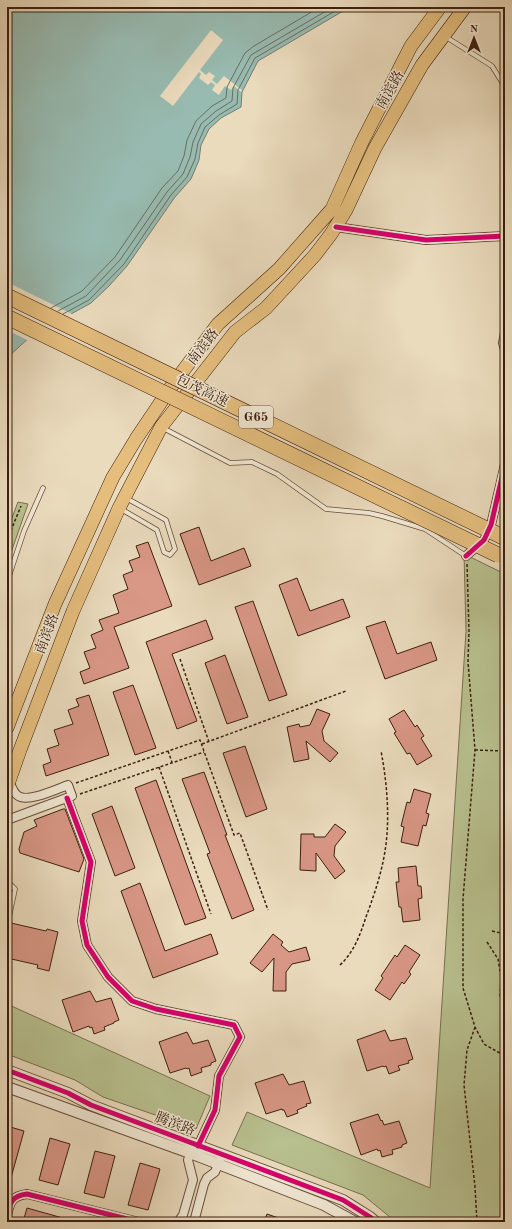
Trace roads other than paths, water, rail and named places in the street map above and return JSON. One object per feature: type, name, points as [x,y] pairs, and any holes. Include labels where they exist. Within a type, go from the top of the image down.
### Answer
[{"type":"highway","name":"包茂高速","points":[[7,296],[505,538]]},
{"type":"highway","name":"包茂高速","points":[[7,317],[498,555]]},
{"type":"main road","name":"南滨路","points":[[8,721],[55,604],[113,477],[136,438],[170,387],[218,324],[279,269],[332,209],[375,116],[411,46],[440,7]]},
{"type":"main road","name":"南滨路","points":[[8,784],[73,611],[122,502],[161,427],[235,332],[266,308],[315,255],[336,227],[346,210],[375,148],[422,65],[465,7]]},
{"type":"street","points":[[336,227],[426,240],[505,236]]},
{"type":"street","points":[[505,333],[505,350]]},
{"type":"street","points":[[466,556],[484,540],[491,524],[505,464]]},
{"type":"street","points":[[8,784],[16,795],[22,798],[32,798],[68,785],[69,797],[91,862],[82,921],[87,945],[108,977],[132,1001],[156,1009],[234,1025],[240,1037],[220,1076],[215,1110],[188,1160],[193,1180],[183,1215],[178,1222]]},
{"type":"street","points":[[7,820],[69,797]]},
{"type":"street","name":"腾滨路","points":[[7,1070],[68,1093],[91,1105],[194,1148],[218,1164],[324,1205],[355,1222]]},
{"type":"street","name":"腾滨路","points":[[7,1087],[194,1148],[222,1154],[343,1200],[376,1222]]},
{"type":"street","points":[[194,1222],[204,1184],[207,1178],[215,1172],[222,1154]]},
{"type":"street","points":[[193,1180],[204,1184]]},
{"type":"street","points":[[7,1215],[13,1199],[19,1195],[27,1194],[138,1222]]},
{"type":"lane","points":[[444,35],[492,66],[505,87]]},
{"type":"lane","points":[[161,427],[230,463],[252,462],[278,474],[326,509],[376,514],[425,529],[466,556]]},
{"type":"lane","points":[[7,582],[24,531],[43,488]]},
{"type":"lane","points":[[122,502],[166,520],[175,549],[170,555],[164,552],[157,530],[122,502]]},
{"type":"lane","points":[[7,881],[16,889],[7,926]]},
{"type":"water","points":[[7,7],[350,7],[258,61],[242,92],[241,107],[221,118],[209,129],[201,145],[199,160],[191,179],[175,197],[127,266],[91,303],[31,336],[7,358]]}]
